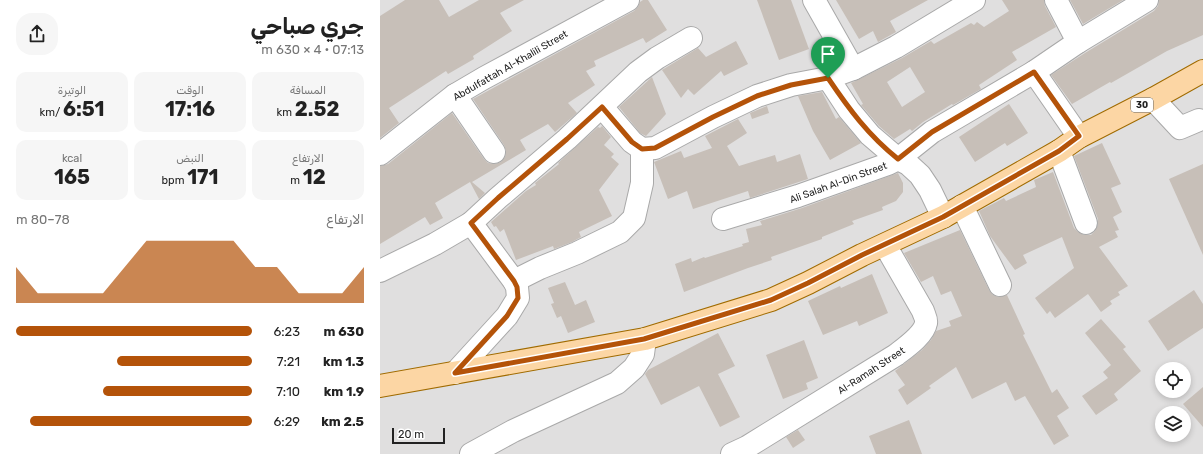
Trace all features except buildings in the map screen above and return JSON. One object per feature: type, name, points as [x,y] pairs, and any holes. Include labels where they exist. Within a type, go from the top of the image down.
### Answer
[{"type":"main road","name":"30","points":[[380,386],[644,339],[771,300],[943,217],[1059,151],[1079,136],[1153,99],[1203,71]]},
{"type":"street","name":"Abdulfattah Al-Khalili Street","points":[[380,154],[455,95],[628,0]]},
{"type":"street","points":[[814,0],[853,69]]},
{"type":"street","points":[[602,107],[632,142],[642,149],[655,148],[713,117],[757,96],[791,85],[828,78],[853,69],[896,47],[974,0]]},
{"type":"street","points":[[1056,0],[1078,42]]},
{"type":"street","name":"Ali Salah Al-Din Street","points":[[723,219],[854,177],[898,159],[932,132],[1034,72],[1078,42],[1147,0]]},
{"type":"street","points":[[380,271],[435,244],[471,223],[567,139],[645,66],[691,38]]},
{"type":"street","points":[[1034,72],[1079,136]]},
{"type":"street","points":[[828,78],[849,110],[882,147],[898,159],[908,164],[920,175],[930,190],[943,217]]},
{"type":"street","points":[[455,95],[494,152]]},
{"type":"street","points":[[1153,99],[1180,128],[1199,120]]},
{"type":"street","points":[[514,281],[620,232],[634,218],[646,185],[642,149]]},
{"type":"street","points":[[1059,151],[1086,223]]},
{"type":"street","points":[[962,206],[1000,285]]},
{"type":"street","points":[[455,373],[507,316],[518,298],[517,287],[514,281],[471,223]]},
{"type":"street","name":"Al-Ramah Street","points":[[732,454],[896,356],[917,337],[924,328],[926,320],[923,311],[885,245]]},
{"type":"street","points":[[471,454],[513,431],[617,383],[634,368],[640,359],[643,354],[644,339]]},
{"type":"shaded area","points":[[380,0],[1203,0],[1203,454],[380,454]]},
{"type":"route","points":[[1034,72],[1079,136],[1059,151],[943,217],[771,300],[711,320],[644,339],[455,373],[507,316],[518,298],[517,287],[514,281],[471,223],[602,107],[632,142],[642,149],[655,148],[728,109],[757,96],[791,85],[828,78],[849,110],[870,135],[882,147],[898,159],[912,146],[932,132],[984,103],[1034,72]]}]
